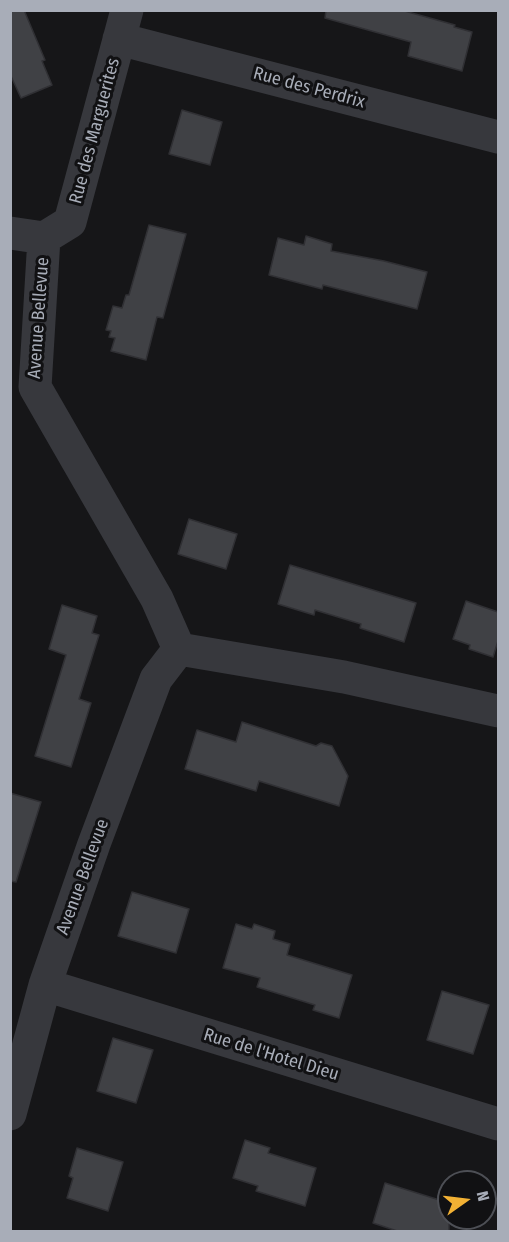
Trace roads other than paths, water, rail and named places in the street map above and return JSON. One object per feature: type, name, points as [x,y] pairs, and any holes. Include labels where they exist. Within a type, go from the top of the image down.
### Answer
[{"type":"street","name":"Rue des Perdrix","points":[[123,25],[498,137]]},
{"type":"street","name":"Rue des Marguerites","points":[[45,238],[70,222],[123,25]]},
{"type":"street","points":[[10,233],[45,238]]},
{"type":"street","name":"Avenue Bellevue","points":[[10,1114],[45,985],[94,844],[156,679],[179,649],[157,599],[35,387],[45,238]]},
{"type":"street","points":[[179,649],[344,677],[498,711]]},
{"type":"street","name":"Rue de l'Hotel Dieu","points":[[45,985],[498,1124]]}]
